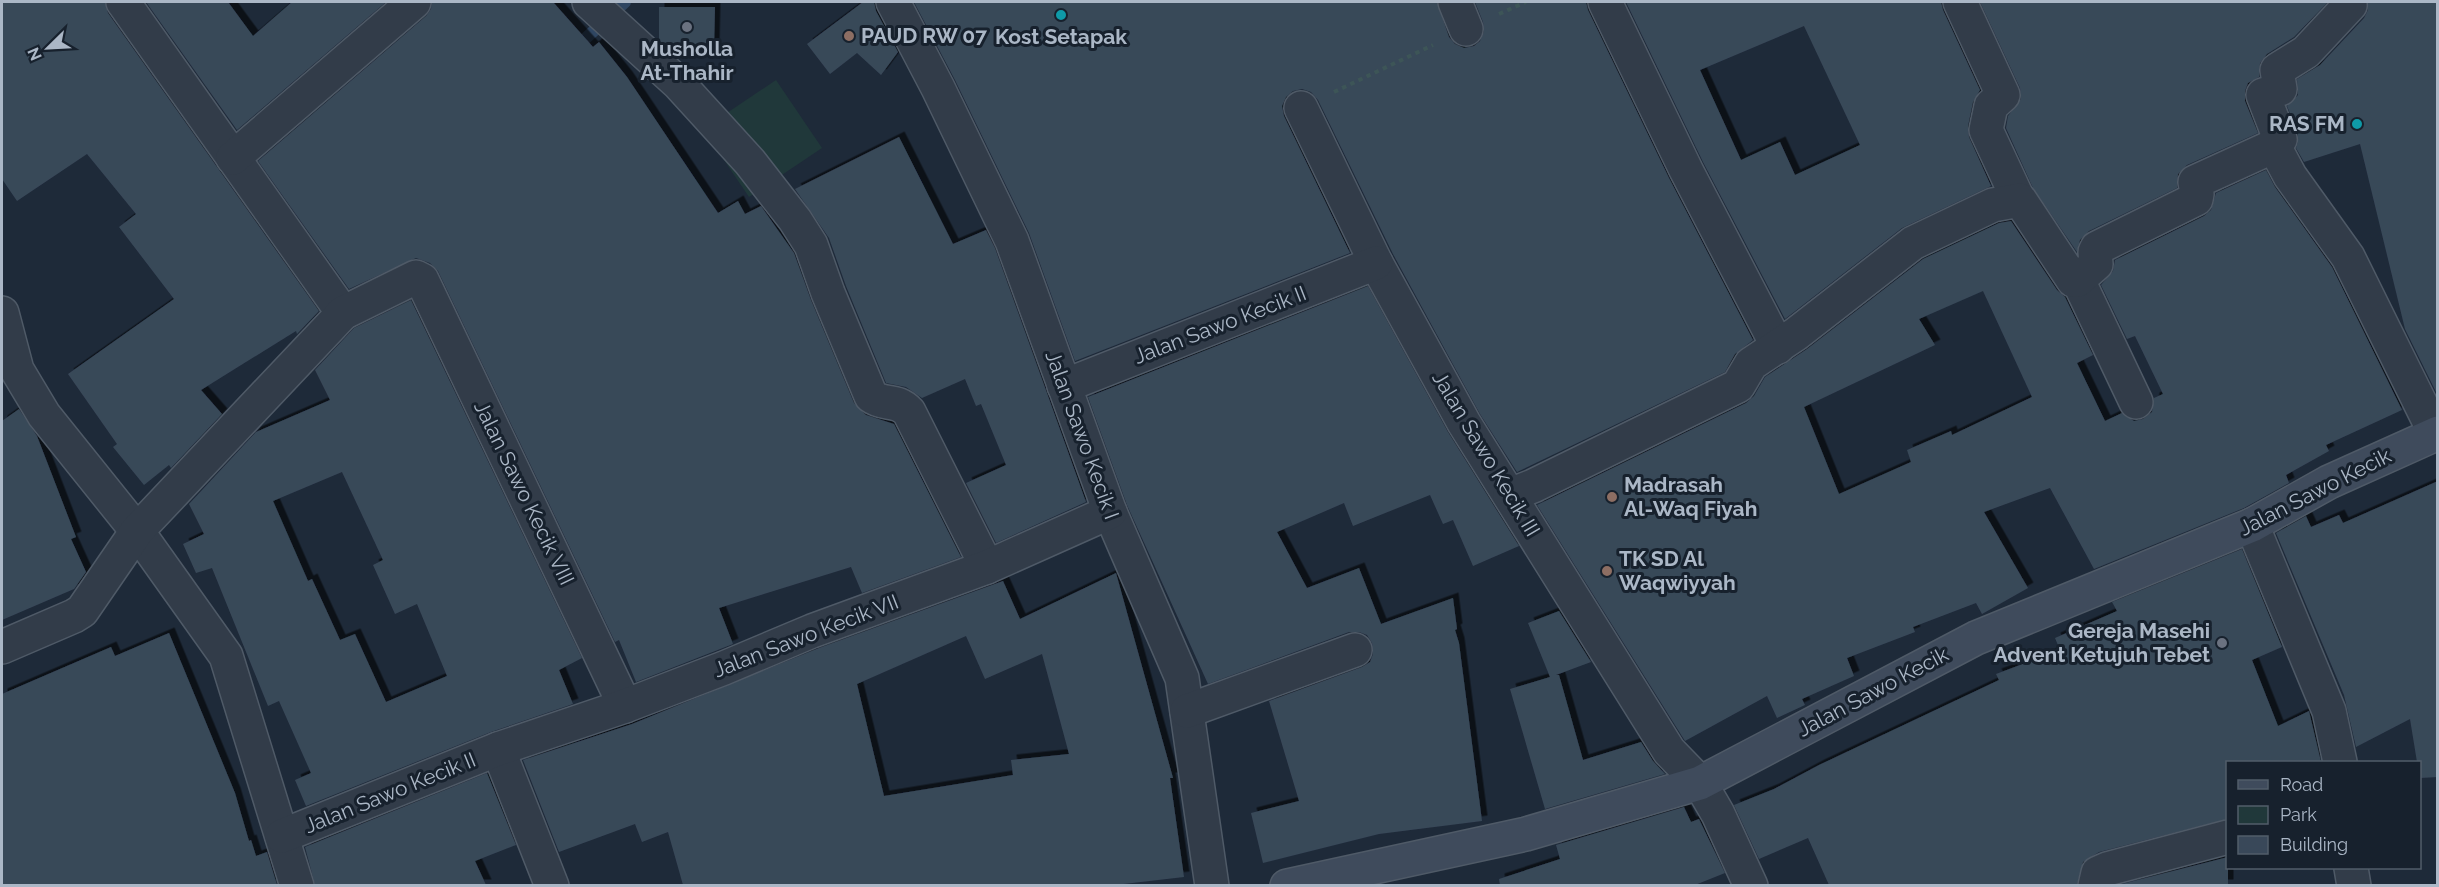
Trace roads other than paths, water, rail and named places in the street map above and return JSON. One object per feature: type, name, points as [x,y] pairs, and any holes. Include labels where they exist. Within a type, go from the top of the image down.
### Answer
[{"type":"street","points":[[2,647],[82,611],[137,531],[343,313],[123,2]]},
{"type":"street","points":[[233,158],[414,2]]},
{"type":"street","name":"Jalan Sawo Kecik I","points":[[893,2],[938,88],[1012,241],[1110,512],[1182,678],[1212,885]]},
{"type":"street","points":[[1605,2],[1686,170],[1778,347]]},
{"type":"street","points":[[1960,2],[2003,95],[1992,106],[1986,130],[2018,199],[2073,280],[2078,280],[2096,264],[2097,248],[2196,199],[2195,182],[2274,146],[2280,139],[2263,95],[2280,89],[2277,70],[2306,52],[2350,5],[2349,2]]},
{"type":"street","points":[[602,14],[678,83],[750,162],[795,220],[811,245],[871,396],[880,401],[896,402],[909,412],[987,567]]},
{"type":"street","name":"Jalan Sawo Kecik III","points":[[1301,108],[1376,263],[1464,423],[1670,751],[1700,783],[1718,814],[1751,885]]},
{"type":"street","points":[[2274,146],[2290,176],[2348,257],[2436,433]]},
{"type":"street","points":[[1510,495],[1533,486],[1738,386],[1752,364],[1778,347],[1913,243],[1993,205],[2018,199]]},
{"type":"street","name":"Jalan Sawo Kecik II","points":[[1064,386],[1376,263]]},
{"type":"street","name":"Jalan Sawo Kecik VIII","points":[[343,313],[416,277],[422,280],[625,706]]},
{"type":"street","points":[[2078,280],[2136,402]]},
{"type":"street","points":[[2,313],[17,370],[44,415],[137,531],[226,656],[297,885]]},
{"type":"street","name":"Jalan Sawo Kecik","points":[[1287,885],[1526,834],[1700,783],[1976,638],[2252,525],[2329,482],[2436,433]]},
{"type":"street","name":"Jalan Sawo Kecik VII","points":[[625,706],[812,631],[987,567],[1110,512]]},
{"type":"street","points":[[2252,525],[2329,711],[2340,761]]},
{"type":"street","points":[[1187,711],[1355,650]]},
{"type":"street","name":"Jalan Sawo Kecik II","points":[[282,836],[498,749],[625,706]]},
{"type":"street","name":"Jalan Sawo Kecik II","points":[[498,749],[552,885]]},
{"type":"street","points":[[2095,885],[2098,873],[2107,869],[2226,838]]},
{"type":"street","points":[[2351,869],[2354,885]]},
{"type":"waterway","points":[[573,50],[625,2]]},
{"type":"place","name":"Kost Setapak","points":[[1061,15]]},
{"type":"place","name":"Musholla At-Thahir","points":[[687,27]]},
{"type":"place","name":"PAUD RW 07","points":[[849,36]]},
{"type":"place","name":"RAS FM","points":[[2357,124]]},
{"type":"place","name":"Madrasah Al-Waq Fiyah","points":[[1612,497]]},
{"type":"place","name":"TK SD Al Waqwiyyah","points":[[1607,571]]},
{"type":"place","name":"Gereja Masehi Advent Ketujuh Tebet","points":[[2222,643]]}]
